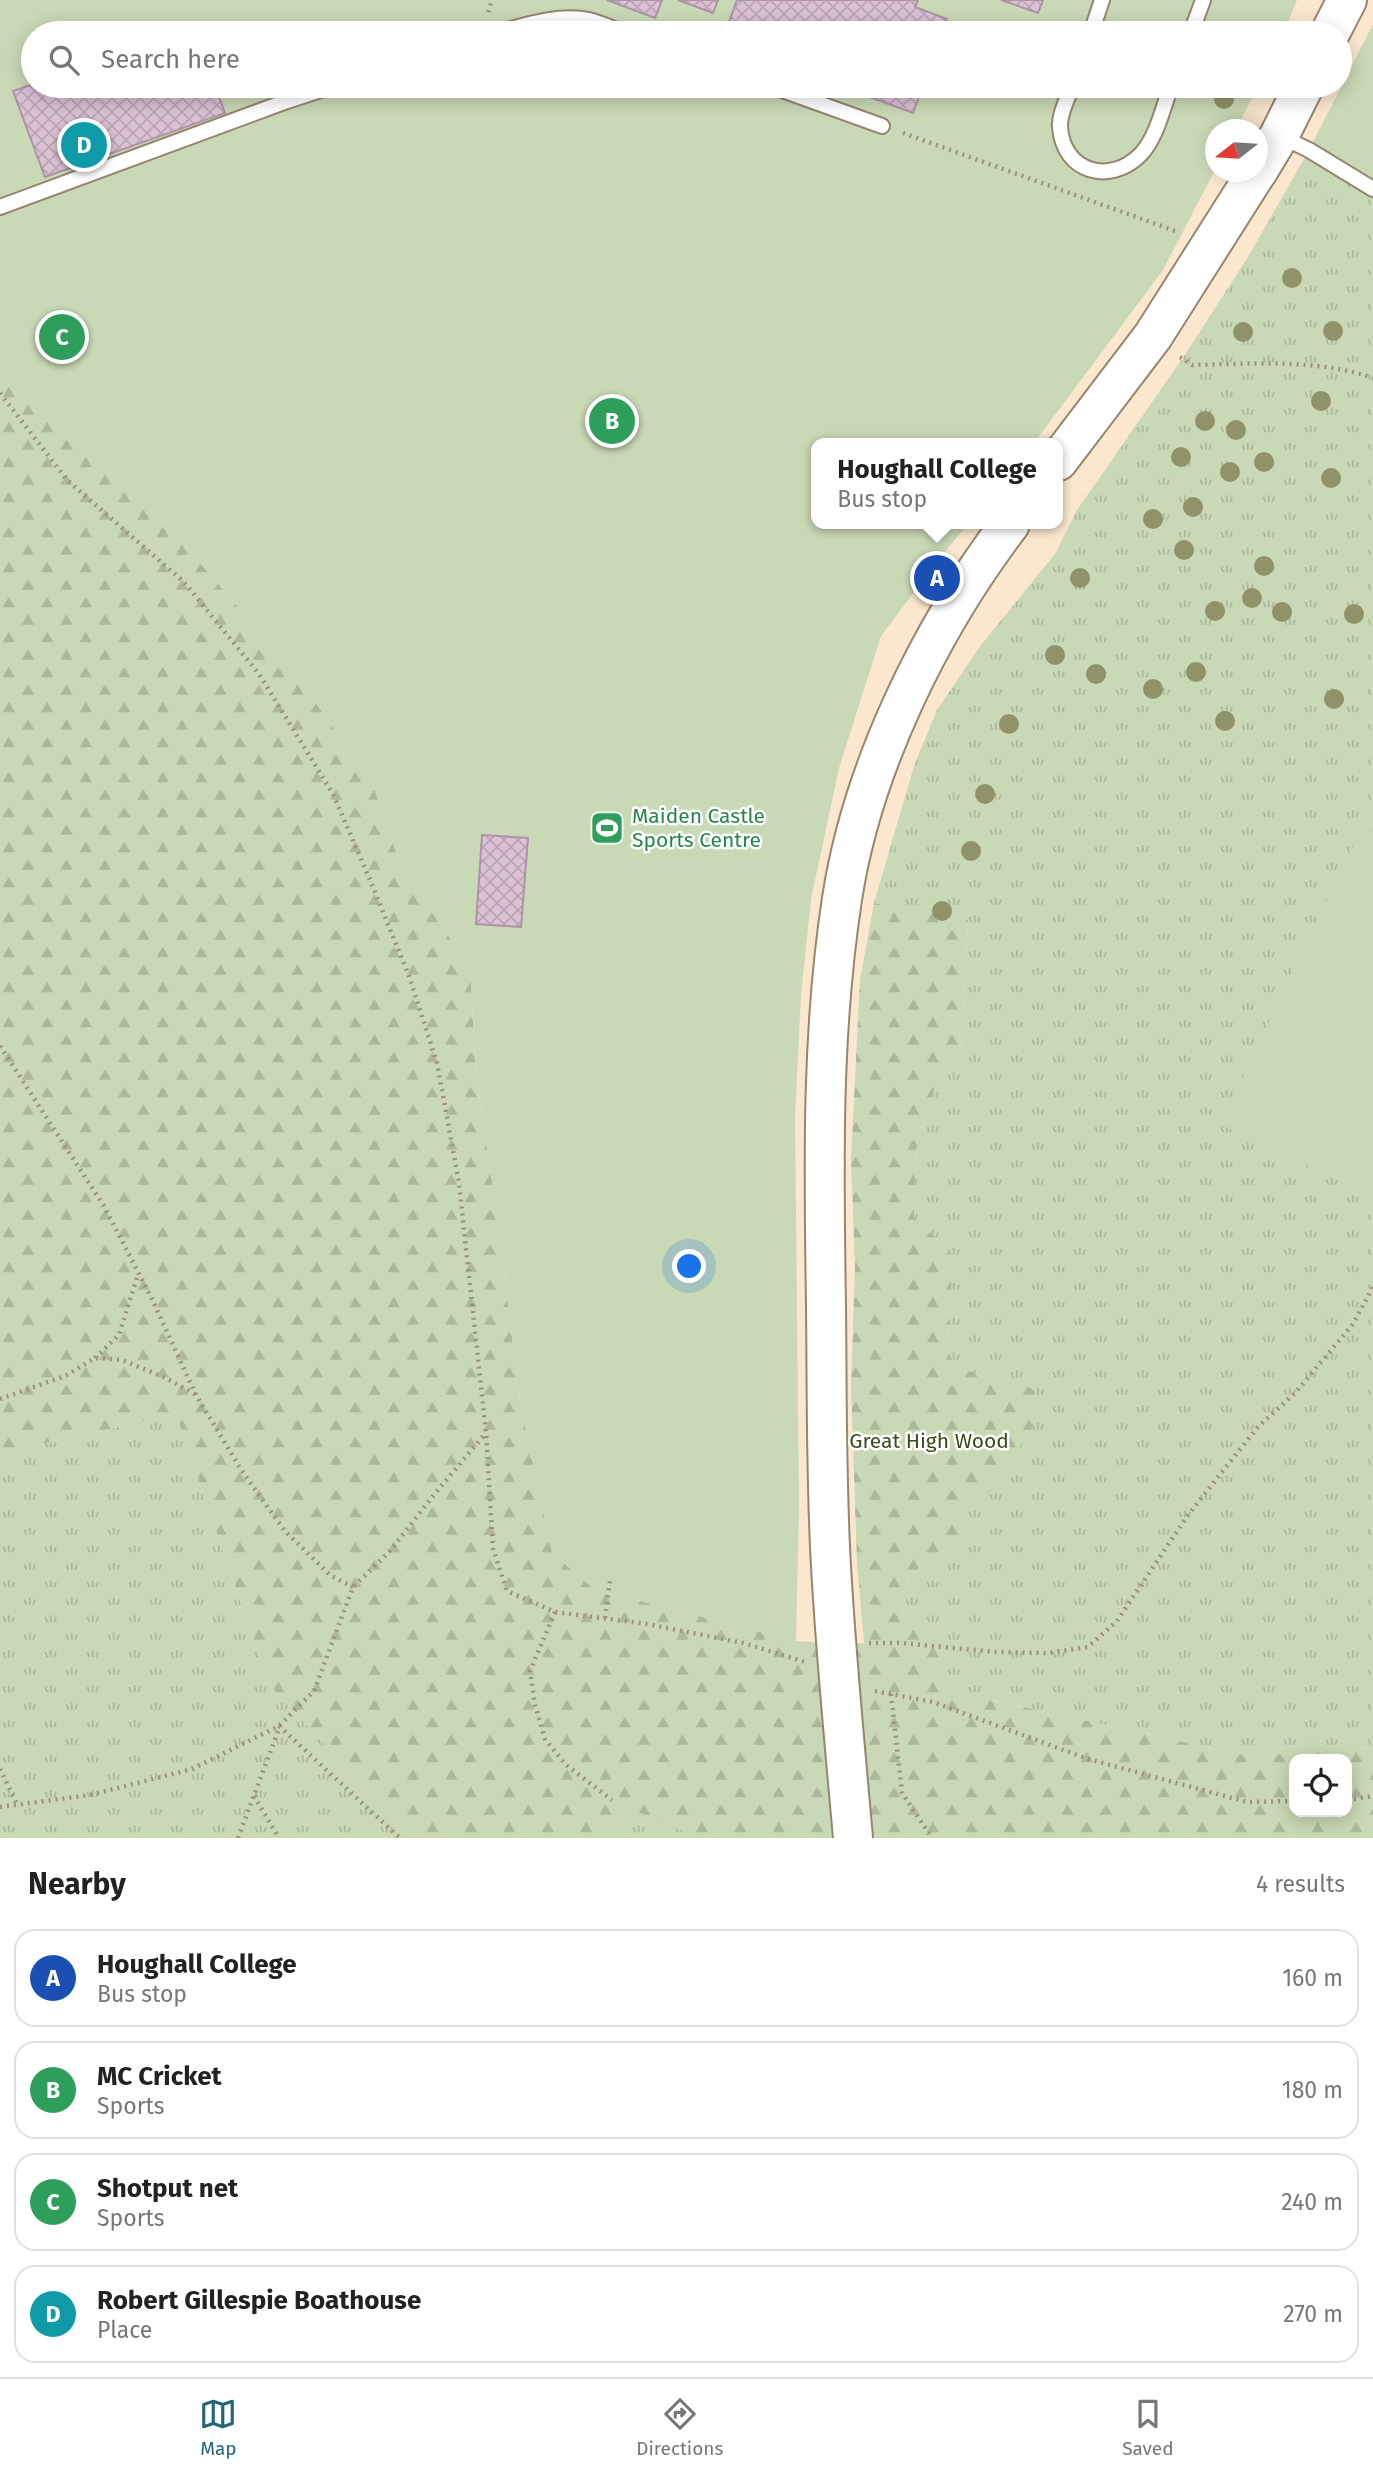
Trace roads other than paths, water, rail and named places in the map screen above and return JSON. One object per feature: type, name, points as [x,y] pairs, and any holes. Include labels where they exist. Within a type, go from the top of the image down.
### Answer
[{"type":"main road","points":[[1336,21],[1347,0]]},
{"type":"main road","points":[[1268,154],[1298,98]]},
{"type":"main road","points":[[1063,454],[1153,336],[1250,182]]},
{"type":"main road","points":[[853,1838],[829,1528],[824,1181],[826,1041],[834,959],[842,897],[864,804],[900,709],[945,622],[980,563],[1006,529]]},
{"type":"lane","points":[[1095,21],[1102,0]]},
{"type":"lane","points":[[1195,21],[1203,0]]},
{"type":"lane","points":[[550,21],[590,21]]},
{"type":"lane","points":[[0,207],[296,98]]},
{"type":"lane","points":[[804,98],[882,126]]},
{"type":"lane","points":[[1068,98],[1059,123],[1063,145],[1074,160],[1087,169],[1107,173],[1127,167],[1143,153],[1153,136],[1167,98]]},
{"type":"lane","points":[[1279,136],[1309,150],[1373,189]]},
{"type":"place","name":"Robert Gillespie Boathouse","points":[[84,145]]},
{"type":"place","name":"Shotput net","points":[[62,337]]},
{"type":"place","name":"MC Cricket","points":[[612,421]]},
{"type":"place","name":"Houghall College","points":[[937,578]]},
{"type":"place","name":"Maiden Castle Sports Centre","points":[[607,828]]},
{"type":"park label","name":"Great High Wood","points":[[929,1441]]}]
